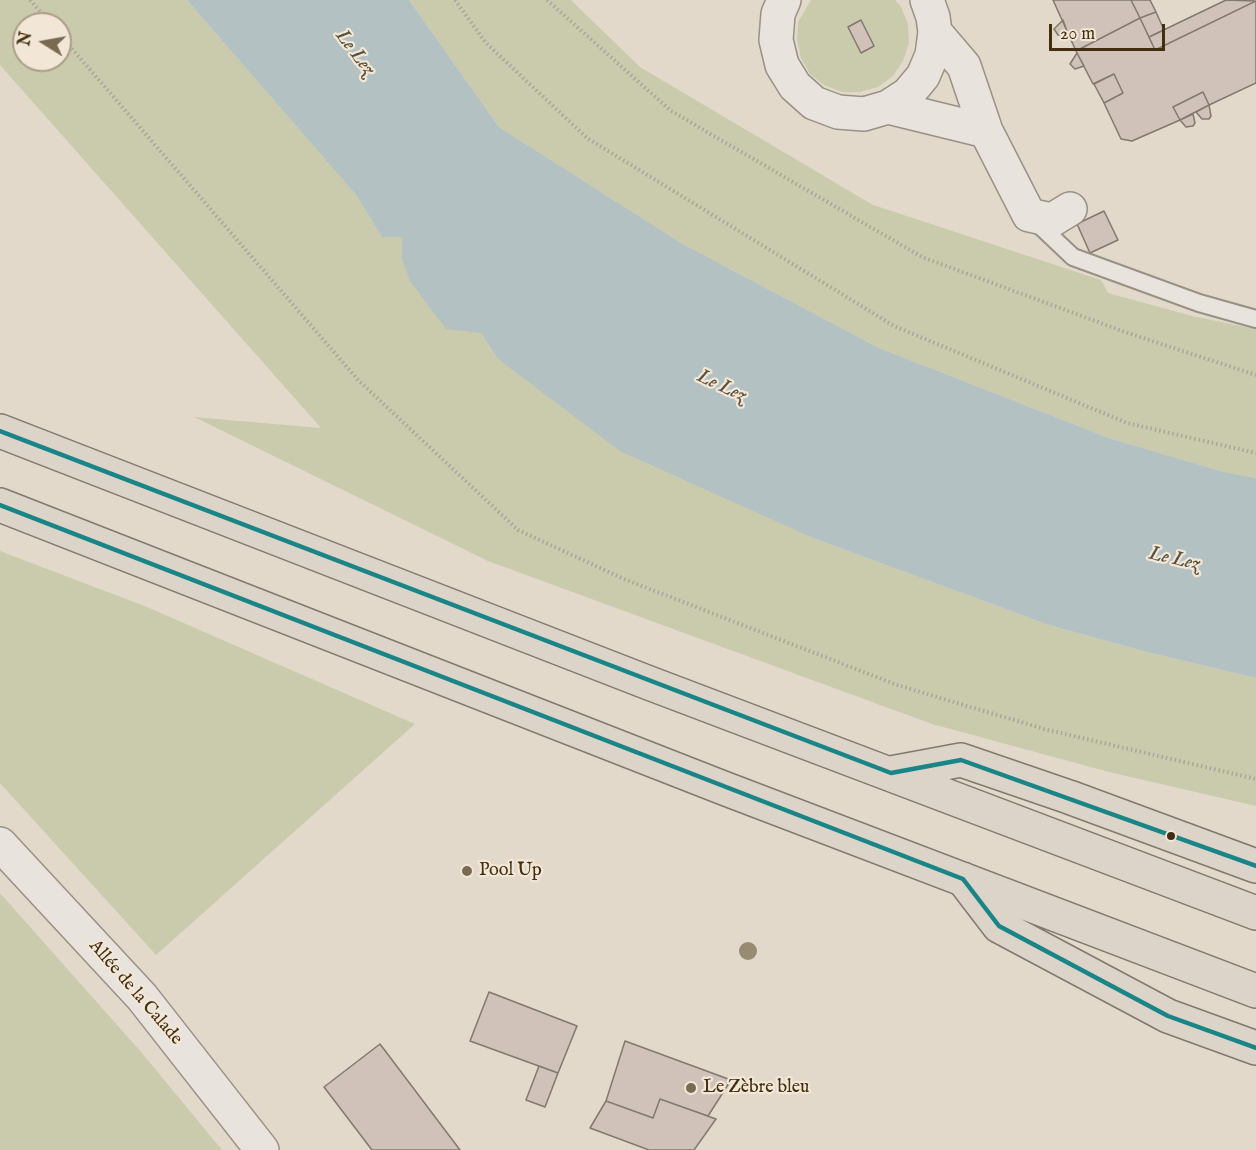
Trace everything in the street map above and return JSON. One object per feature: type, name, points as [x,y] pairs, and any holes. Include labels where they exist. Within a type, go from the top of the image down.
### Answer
[{"type":"main road","points":[[0,431],[1256,913]]},
{"type":"main road","points":[[0,505],[1256,991]]},
{"type":"main road","points":[[891,773],[961,760],[1069,796],[1256,866]]},
{"type":"main road","points":[[963,879],[999,926],[1168,1016],[1256,1048]]},
{"type":"street","points":[[784,0],[778,14],[776,40],[782,65],[795,87],[814,103],[838,112],[864,114],[888,107],[908,94],[923,76],[932,55],[932,9]]},
{"type":"street","points":[[932,9],[964,66],[986,131],[1029,215],[1052,220],[1070,209]]},
{"type":"street","points":[[888,107],[986,131]]},
{"type":"street","name":"Allée de la Calade","points":[[0,844],[142,997],[262,1150]]},
{"type":"lane","points":[[1029,215],[1073,257],[1199,303],[1256,319]]},
{"type":"path","points":[[30,0],[40,12]]},
{"type":"path","points":[[455,0],[486,43],[587,138],[894,326],[1127,423],[1256,453]]},
{"type":"path","points":[[547,0],[671,111],[921,257],[1125,332],[1256,375]]},
{"type":"path","points":[[72,49],[359,381],[518,530],[624,579],[897,685],[1044,729],[1256,779]]},
{"type":"green space","points":[[0,0],[187,0],[356,195],[382,237],[402,237],[402,259],[481,333],[498,359],[813,538],[1049,625],[1143,651],[1256,678],[1256,806],[1109,772],[932,724],[488,561],[194,417],[321,428],[0,65]]},
{"type":"green space","points":[[409,0],[571,0],[640,67],[873,205],[1101,280],[1108,293],[1192,316],[1256,329],[1256,478],[1224,472],[1109,438],[879,348],[681,243],[499,127]]},
{"type":"green space","points":[[811,0],[895,0],[901,7],[908,24],[909,43],[903,61],[893,76],[878,87],[860,92],[842,92],[824,85],[810,74],[801,58],[797,40],[798,22]]},
{"type":"green space","points":[[0,551],[147,607],[415,724],[156,955],[0,783]]},
{"type":"green space","points":[[0,893],[142,1053],[222,1150],[0,1150]]},
{"type":"water","name":"Le Lez","points":[[187,0],[409,0],[499,127],[681,243],[879,348],[1109,438],[1224,472],[1256,478],[1256,678],[1143,651],[1049,625],[813,538],[620,451],[498,359],[481,333],[446,329],[410,281],[402,259],[402,237],[382,237],[356,195]]},
{"type":"building","points":[[1053,0],[1131,0],[1140,18],[1076,51]]},
{"type":"building","points":[[1131,0],[1150,0],[1156,12],[1140,18]]},
{"type":"building","points":[[1226,0],[1256,1],[1155,50],[1149,37]]},
{"type":"building","points":[[1256,1],[1256,83],[1209,105],[1203,92],[1173,107],[1180,120],[1132,141],[1121,139],[1104,103],[1123,93],[1114,74],[1093,84],[1076,51],[1140,18],[1155,50]]},
{"type":"building","points":[[1156,12],[1164,30],[1149,37],[1140,18]]},
{"type":"building","points":[[861,20],[874,46],[861,53],[848,27]]},
{"type":"building","points":[[1063,20],[1068,34],[1058,35],[1054,29]]},
{"type":"building","points":[[1077,53],[1084,66],[1075,69],[1070,64]]},
{"type":"building","points":[[1114,74],[1123,93],[1104,103],[1094,84]]},
{"type":"building","points":[[1203,92],[1209,105],[1180,120],[1173,107]]},
{"type":"building","points":[[1209,105],[1211,116],[1209,119],[1202,119],[1196,112]]},
{"type":"building","points":[[1193,114],[1195,123],[1193,126],[1186,127],[1180,120]]},
{"type":"building","points":[[1104,211],[1118,240],[1090,253],[1077,224]]},
{"type":"building","points":[[489,992],[577,1026],[558,1073],[470,1041]]},
{"type":"building","points":[[625,1041],[731,1080],[708,1116],[660,1099],[653,1118],[606,1101]]},
{"type":"building","points":[[380,1044],[460,1150],[372,1150],[324,1087]]},
{"type":"building","points":[[539,1066],[558,1073],[545,1107],[526,1100]]},
{"type":"building","points":[[660,1099],[716,1119],[694,1150],[649,1150],[590,1128],[606,1101],[653,1118]]},
{"type":"transit line","points":[[0,431],[891,773],[961,760],[1256,866]]},
{"type":"transit line","points":[[0,505],[963,879],[999,926],[1168,1016],[1256,1048]]},
{"type":"place","name":"Pool Up","points":[[467,871]]},
{"type":"place","name":"Le Zèbre bleu","points":[[691,1088]]}]
